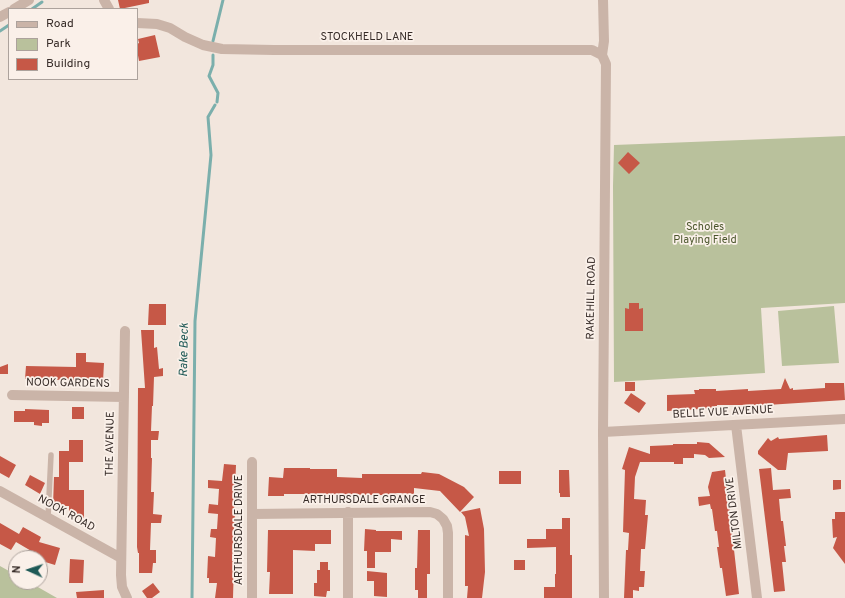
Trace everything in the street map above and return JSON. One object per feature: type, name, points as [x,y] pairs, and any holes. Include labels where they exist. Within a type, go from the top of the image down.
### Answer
[{"type":"street","points":[[16,8],[30,0]]},
{"type":"street","name":"RAKEHILL ROAD","points":[[603,0],[604,41],[602,55],[606,64],[603,432],[604,598]]},
{"type":"street","name":"STOCKHELD LANE","points":[[138,23],[157,24],[170,28],[185,37],[204,45],[222,48],[274,50],[592,50],[602,55]]},
{"type":"street","name":"THE AVENUE","points":[[125,331],[121,575],[122,587],[127,598]]},
{"type":"street","name":"NOOK GARDENS","points":[[12,395],[124,397]]},
{"type":"street","name":"BELLE VUE AVENUE","points":[[603,432],[845,419]]},
{"type":"street","name":"MILTON DRIVE","points":[[736,425],[756,598]]},
{"type":"street","name":"ARTHURSDALE DRIVE","points":[[252,462],[252,598]]},
{"type":"street","name":"NOOK ROAD","points":[[0,491],[121,558]]},
{"type":"street","points":[[348,512],[348,598]]},
{"type":"street","name":"ARTHURSDALE GRANGE","points":[[252,514],[348,512],[430,512],[437,514],[443,519],[447,526],[448,533],[448,598]]},
{"type":"lane","points":[[48,517],[51,455]]},
{"type":"green space","name":"Scholes Playing Field","points":[[845,136],[845,303],[761,308],[765,373],[614,382],[614,145]]},
{"type":"green space","points":[[834,306],[839,363],[782,366],[778,311]]},
{"type":"green space","points":[[0,566],[8,570],[8,590],[43,590],[57,598],[0,598]]},
{"type":"building","points":[[118,0],[149,0],[149,3],[120,8]]},
{"type":"building","points":[[155,35],[160,57],[139,61],[138,39]]},
{"type":"building","points":[[628,152],[640,163],[629,174],[618,163]]},
{"type":"building","points":[[629,303],[639,303],[639,309],[643,308],[643,331],[625,331],[625,308],[629,309]]},
{"type":"building","points":[[149,304],[166,304],[166,325],[148,325]]},
{"type":"building","points":[[141,330],[154,330],[154,348],[157,347],[159,369],[163,368],[163,376],[154,377],[152,406],[151,431],[159,431],[158,440],[151,440],[151,492],[154,492],[153,514],[162,515],[161,523],[151,523],[150,550],[156,550],[156,563],[153,563],[152,573],[139,573],[139,553],[137,547],[138,388],[145,388]]},
{"type":"building","points":[[76,353],[86,353],[86,362],[104,363],[103,381],[25,379],[26,366],[76,367]]},
{"type":"building","points":[[8,364],[8,374],[0,374],[0,367]]},
{"type":"building","points":[[785,378],[790,389],[793,388],[793,390],[825,388],[825,383],[844,383],[845,400],[767,405],[717,405],[717,408],[667,411],[667,395],[695,394],[694,390],[699,389],[716,389],[716,391],[748,389],[748,391],[781,389]]},
{"type":"building","points":[[625,382],[635,382],[635,391],[625,391]]},
{"type":"building","points":[[631,393],[646,403],[639,413],[624,403]]},
{"type":"building","points":[[72,407],[84,407],[84,419],[72,419]]},
{"type":"building","points":[[25,409],[49,410],[49,423],[42,423],[42,426],[34,425],[34,422],[14,422],[14,411],[25,411]]},
{"type":"building","points":[[827,435],[828,451],[788,453],[786,470],[778,470],[758,454],[758,451],[768,438],[771,441],[778,437],[779,439]]},
{"type":"building","points":[[69,440],[83,440],[83,462],[69,462],[69,490],[84,490],[84,518],[72,518],[72,513],[69,512],[69,506],[53,506],[54,477],[59,477],[59,451],[69,451]]},
{"type":"building","points":[[697,442],[709,443],[725,457],[709,458],[705,455],[694,454],[694,458],[683,458],[683,464],[674,464],[674,462],[640,462],[635,477],[634,499],[646,500],[645,515],[648,515],[645,549],[641,549],[640,571],[645,571],[644,587],[639,587],[639,591],[633,590],[633,598],[624,598],[626,550],[628,550],[629,533],[623,532],[625,470],[622,469],[629,447],[650,454],[650,446],[697,444]]},
{"type":"building","points":[[0,456],[16,465],[9,478],[0,473]]},
{"type":"building","points":[[224,464],[236,465],[232,561],[234,561],[233,598],[215,598],[217,583],[209,583],[209,578],[207,578],[208,556],[215,557],[216,538],[210,537],[211,529],[217,529],[218,514],[208,513],[209,504],[218,505],[219,489],[208,488],[208,480],[222,481]]},
{"type":"building","points":[[284,468],[337,469],[337,477],[362,478],[362,474],[421,474],[422,472],[439,474],[464,487],[474,497],[460,512],[440,491],[414,488],[414,494],[397,493],[393,494],[393,497],[382,495],[329,494],[284,494],[284,496],[268,496],[269,477],[283,478]]},
{"type":"building","points":[[771,468],[773,490],[790,489],[791,498],[779,499],[781,521],[783,521],[786,546],[784,546],[786,562],[782,562],[785,591],[774,592],[759,469]]},
{"type":"building","points":[[559,470],[569,470],[570,497],[560,497]]},
{"type":"building","points":[[725,470],[739,594],[726,596],[722,568],[720,568],[717,547],[719,547],[717,531],[715,531],[712,509],[710,504],[699,506],[698,497],[710,496],[708,487],[712,472]]},
{"type":"building","points":[[499,471],[521,471],[521,484],[499,484]]},
{"type":"building","points":[[30,475],[45,483],[40,494],[25,485]]},
{"type":"building","points":[[833,480],[841,480],[841,489],[833,490]]},
{"type":"building","points":[[480,508],[484,529],[485,572],[482,598],[467,598],[468,586],[465,586],[465,535],[469,536],[465,517],[461,512]]},
{"type":"building","points":[[835,512],[845,512],[845,564],[833,548],[837,537],[833,538],[832,519],[835,519]]},
{"type":"building","points":[[562,518],[570,518],[572,598],[544,598],[544,587],[555,587],[556,547],[527,548],[527,539],[546,539],[546,529],[562,529]]},
{"type":"building","points":[[0,523],[19,534],[23,527],[41,537],[39,542],[60,548],[55,565],[48,563],[48,550],[30,550],[16,542],[11,550],[0,544]]},
{"type":"building","points":[[365,529],[376,531],[402,531],[402,540],[391,539],[391,552],[375,552],[375,568],[367,568],[367,551],[364,551]]},
{"type":"building","points":[[268,530],[331,530],[331,544],[315,544],[315,551],[293,550],[293,594],[269,594],[270,572],[267,572]]},
{"type":"building","points":[[418,530],[430,530],[430,574],[427,574],[427,598],[418,598],[418,590],[415,590]]},
{"type":"building","points":[[70,559],[84,560],[83,583],[69,583]]},
{"type":"building","points":[[514,560],[525,560],[525,570],[514,570]]},
{"type":"building","points":[[320,562],[328,562],[328,570],[330,570],[330,591],[327,591],[326,597],[314,596],[314,583],[317,583],[317,570],[320,570]]},
{"type":"building","points":[[367,571],[387,573],[387,597],[374,596],[374,581],[367,581]]},
{"type":"building","points":[[153,583],[160,592],[152,598],[147,598],[142,591]]},
{"type":"building","points":[[104,590],[104,598],[77,598],[76,592]]},
{"type":"waterway","name":"Rake Beck","points":[[213,41],[223,0]]},
{"type":"waterway","points":[[33,8],[42,2]]},
{"type":"waterway","points":[[0,31],[8,26]]},
{"type":"waterway","name":"Rake Beck","points":[[213,55],[213,65],[209,76],[218,93],[217,102]]},
{"type":"waterway","name":"Rake Beck","points":[[192,598],[195,321],[211,155],[208,117],[215,105]]}]
